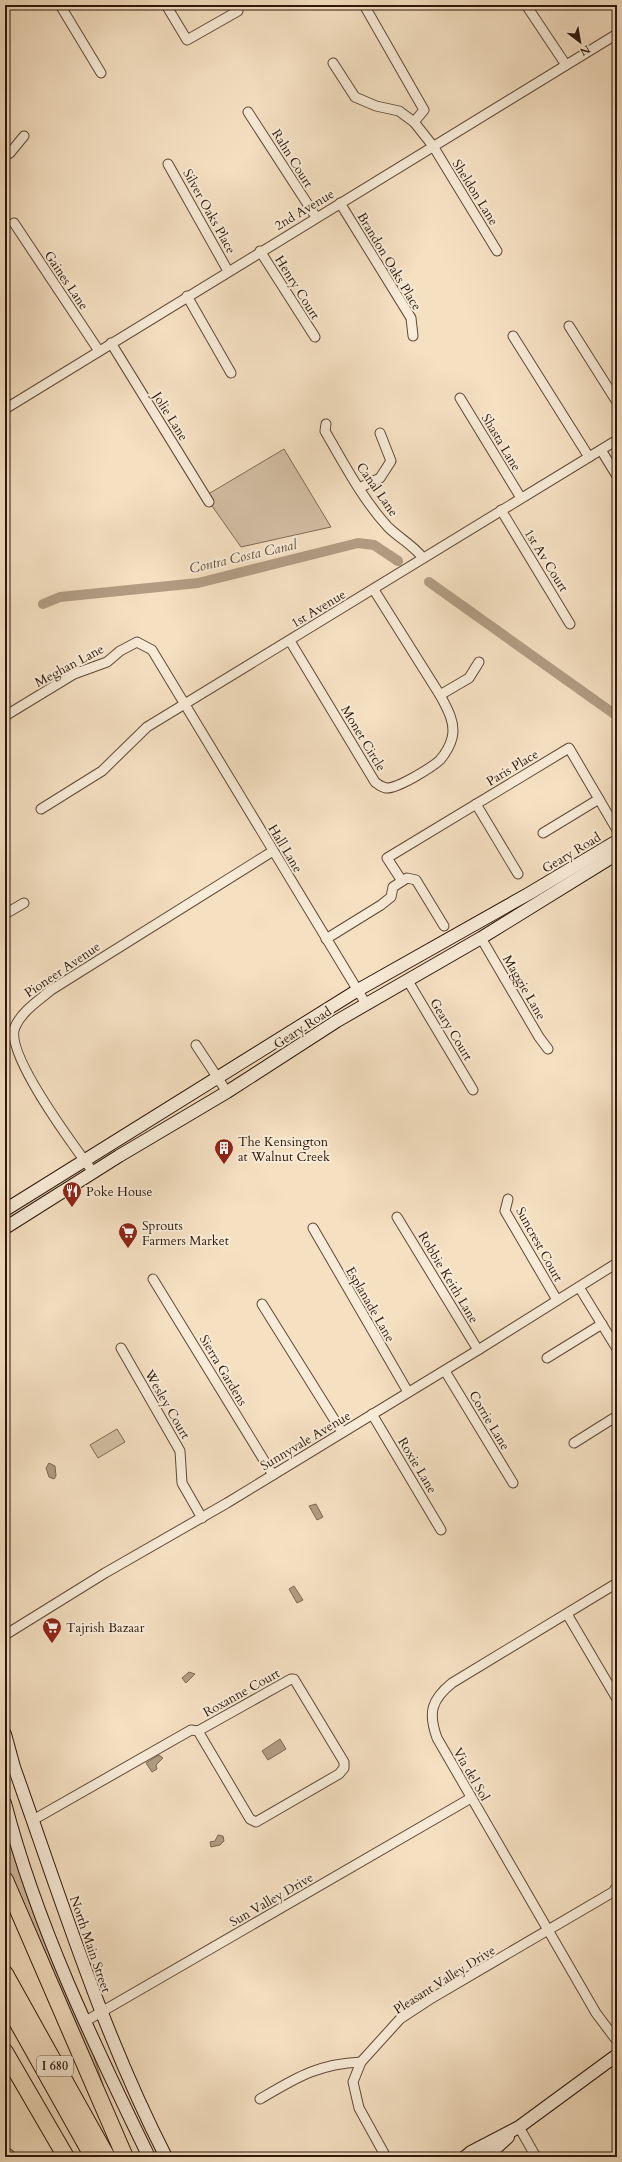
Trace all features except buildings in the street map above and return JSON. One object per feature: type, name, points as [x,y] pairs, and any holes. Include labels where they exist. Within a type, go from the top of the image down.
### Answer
[{"type":"highway","points":[[5,1880],[125,2157]]},
{"type":"highway","name":"I 680","points":[[5,1974],[107,2157]]},
{"type":"highway","name":"I 680","points":[[5,2000],[93,2157]]},
{"type":"highway","name":"I 680","points":[[7,2058],[66,2157]]},
{"type":"main road","name":"Geary Road","points":[[5,1210],[84,1159],[218,1078],[358,990],[449,940],[472,924],[530,893],[617,841]]},
{"type":"main road","name":"Geary Road","points":[[5,1228],[94,1172],[227,1092],[366,1004],[481,938],[617,854]]},
{"type":"main road","points":[[472,924],[481,938]]},
{"type":"main road","name":"North Main Street","points":[[5,1734],[33,1820],[101,2014],[132,2087],[166,2157]]},
{"type":"main road","points":[[5,1803],[18,1855],[84,2022],[149,2157]]},
{"type":"main road","points":[[466,2155],[518,2126],[617,2055]]},
{"type":"main road","points":[[486,2157],[518,2126]]},
{"type":"street","points":[[60,5],[101,74]]},
{"type":"street","points":[[166,5],[187,40],[238,11]]},
{"type":"street","points":[[364,5],[424,110],[414,122]]},
{"type":"street","points":[[526,5],[566,65]]},
{"type":"street","name":"2nd Avenue","points":[[5,409],[260,251],[617,34]]},
{"type":"street","name":"Sheldon Lane","points":[[332,63],[355,97],[376,106],[399,110],[414,122],[433,146],[497,251]]},
{"type":"street","name":"Rahn Court","points":[[248,112],[316,217]]},
{"type":"street","points":[[5,156],[24,136]]},
{"type":"street","name":"Silver Oaks Place","points":[[168,164],[228,271]]},
{"type":"street","name":"Brandon Oaks Place","points":[[340,203],[411,318],[413,336]]},
{"type":"street","name":"Gaines Lane","points":[[14,223],[99,351]]},
{"type":"street","name":"Henry Court","points":[[260,251],[315,337]]},
{"type":"street","points":[[187,296],[231,373]]},
{"type":"street","points":[[569,326],[617,402]]},
{"type":"street","points":[[513,336],[589,457]]},
{"type":"street","name":"Jolie Lane","points":[[111,343],[209,502]]},
{"type":"street","name":"Shasta Lane","points":[[460,398],[521,498]]},
{"type":"street","name":"Canal Lane","points":[[326,424],[325,431],[360,488],[389,527],[423,558]]},
{"type":"street","points":[[360,488],[380,478],[391,461],[380,433]]},
{"type":"street","name":"1st Avenue","points":[[41,809],[102,771],[138,734],[617,440]]},
{"type":"street","points":[[601,450],[617,476]]},
{"type":"street","name":"1st Av Court","points":[[501,510],[570,624]]},
{"type":"street","name":"Monet Circle","points":[[290,641],[380,786],[387,788],[398,785],[440,760],[447,750],[452,738],[452,724],[448,711],[440,695],[374,590]]},
{"type":"street","name":"Meghan Lane","points":[[5,716],[74,674],[107,662],[120,651],[137,642],[152,650],[184,705]]},
{"type":"street","points":[[440,695],[469,678],[479,662]]},
{"type":"street","name":"Hall Lane","points":[[184,705],[366,1004]]},
{"type":"street","name":"Paris Place","points":[[402,881],[388,858],[570,748],[617,830]]},
{"type":"street","points":[[543,833],[599,799]]},
{"type":"street","points":[[476,804],[518,874]]},
{"type":"street","name":"Pioneer Avenue","points":[[94,1172],[43,1100],[26,1070],[15,1044],[14,1028],[28,1008],[51,990],[272,851]]},
{"type":"street","points":[[326,939],[381,905],[391,897],[393,887],[407,878],[416,880],[444,926]]},
{"type":"street","points":[[5,914],[24,902]]},
{"type":"street","name":"Maggie Lane","points":[[481,938],[548,1049]]},
{"type":"street","name":"Geary Court","points":[[408,980],[473,1090]]},
{"type":"street","points":[[196,1045],[227,1092]]},
{"type":"street","name":"Suncrest Court","points":[[508,1199],[506,1212],[557,1300]]},
{"type":"street","name":"Robbie Keith Lane","points":[[397,1216],[478,1350]]},
{"type":"street","name":"Esplanade Lane","points":[[313,1228],[408,1392]]},
{"type":"street","name":"Sunnyvale Avenue","points":[[5,1635],[105,1573],[202,1518],[445,1371],[617,1263]]},
{"type":"street","name":"Sierra Gardens","points":[[153,1279],[273,1475]]},
{"type":"street","points":[[579,1287],[617,1349]]},
{"type":"street","points":[[262,1304],[342,1432]]},
{"type":"street","points":[[547,1358],[602,1324]]},
{"type":"street","name":"Wesley Court","points":[[121,1348],[180,1451],[182,1483],[202,1518]]},
{"type":"street","name":"Corrie Lane","points":[[445,1371],[513,1483]]},
{"type":"street","name":"Roxie Lane","points":[[372,1414],[441,1530]]},
{"type":"street","points":[[574,1443],[617,1416]]},
{"type":"street","name":"Via del Sol","points":[[617,1583],[452,1683],[435,1701],[432,1715],[437,1738],[471,1798],[596,2013],[617,2041]]},
{"type":"street","points":[[567,1614],[617,1699]]},
{"type":"street","name":"Roxanne Court","points":[[33,1820],[186,1732],[191,1730],[198,1731],[291,1678],[294,1679],[344,1762],[344,1768],[340,1774],[256,1822],[250,1819],[198,1731]]},
{"type":"street","name":"Sun Valley Drive","points":[[84,2022],[101,2014],[471,1798]]},
{"type":"street","name":"Pleasant Valley Drive","points":[[386,2157],[359,2108],[353,2082],[361,2062],[400,2019],[432,1998],[612,1892],[617,1886]]},
{"type":"street","points":[[260,2099],[299,2076],[336,2063],[361,2062]]},
{"type":"street","points":[[518,2126],[536,2157]]},
{"type":"shaded area","points":[[284,449],[331,527],[241,547],[205,496]]},
{"type":"shaded area","points":[[117,1429],[125,1442],[98,1458],[90,1445]]},
{"type":"shaded area","points":[[49,1463],[55,1466],[56,1476],[54,1479],[49,1477],[46,1468]]},
{"type":"shaded area","points":[[316,1504],[323,1517],[317,1520],[309,1506]]},
{"type":"shaded area","points":[[294,1586],[303,1600],[297,1603],[289,1589]]},
{"type":"shaded area","points":[[189,1672],[195,1674],[186,1683],[182,1678]]},
{"type":"shaded area","points":[[280,1739],[286,1749],[268,1760],[262,1751]]},
{"type":"shaded area","points":[[159,1755],[163,1758],[156,1765],[157,1769],[152,1772],[146,1763]]},
{"type":"shaded area","points":[[5,1805],[83,2023],[103,2085],[76,2041],[5,1880]]},
{"type":"shaded area","points":[[218,1835],[223,1836],[224,1841],[220,1845],[211,1847],[210,1842],[215,1841]]},
{"type":"waterway","name":"Contra Costa Canal","points":[[43,604],[60,597],[198,583],[358,543],[374,545],[398,561]]},
{"type":"waterway","name":"Contra Costa Canal","points":[[429,582],[617,716]]},
{"type":"place","name":"The Kensington at Walnut Creek","points":[[224,1165]]},
{"type":"place","name":"Poke House","points":[[72,1208]]},
{"type":"place","name":"Sprouts Farmers Market","points":[[128,1249]]},
{"type":"place","name":"Tajrish Bazaar","points":[[52,1644]]}]
